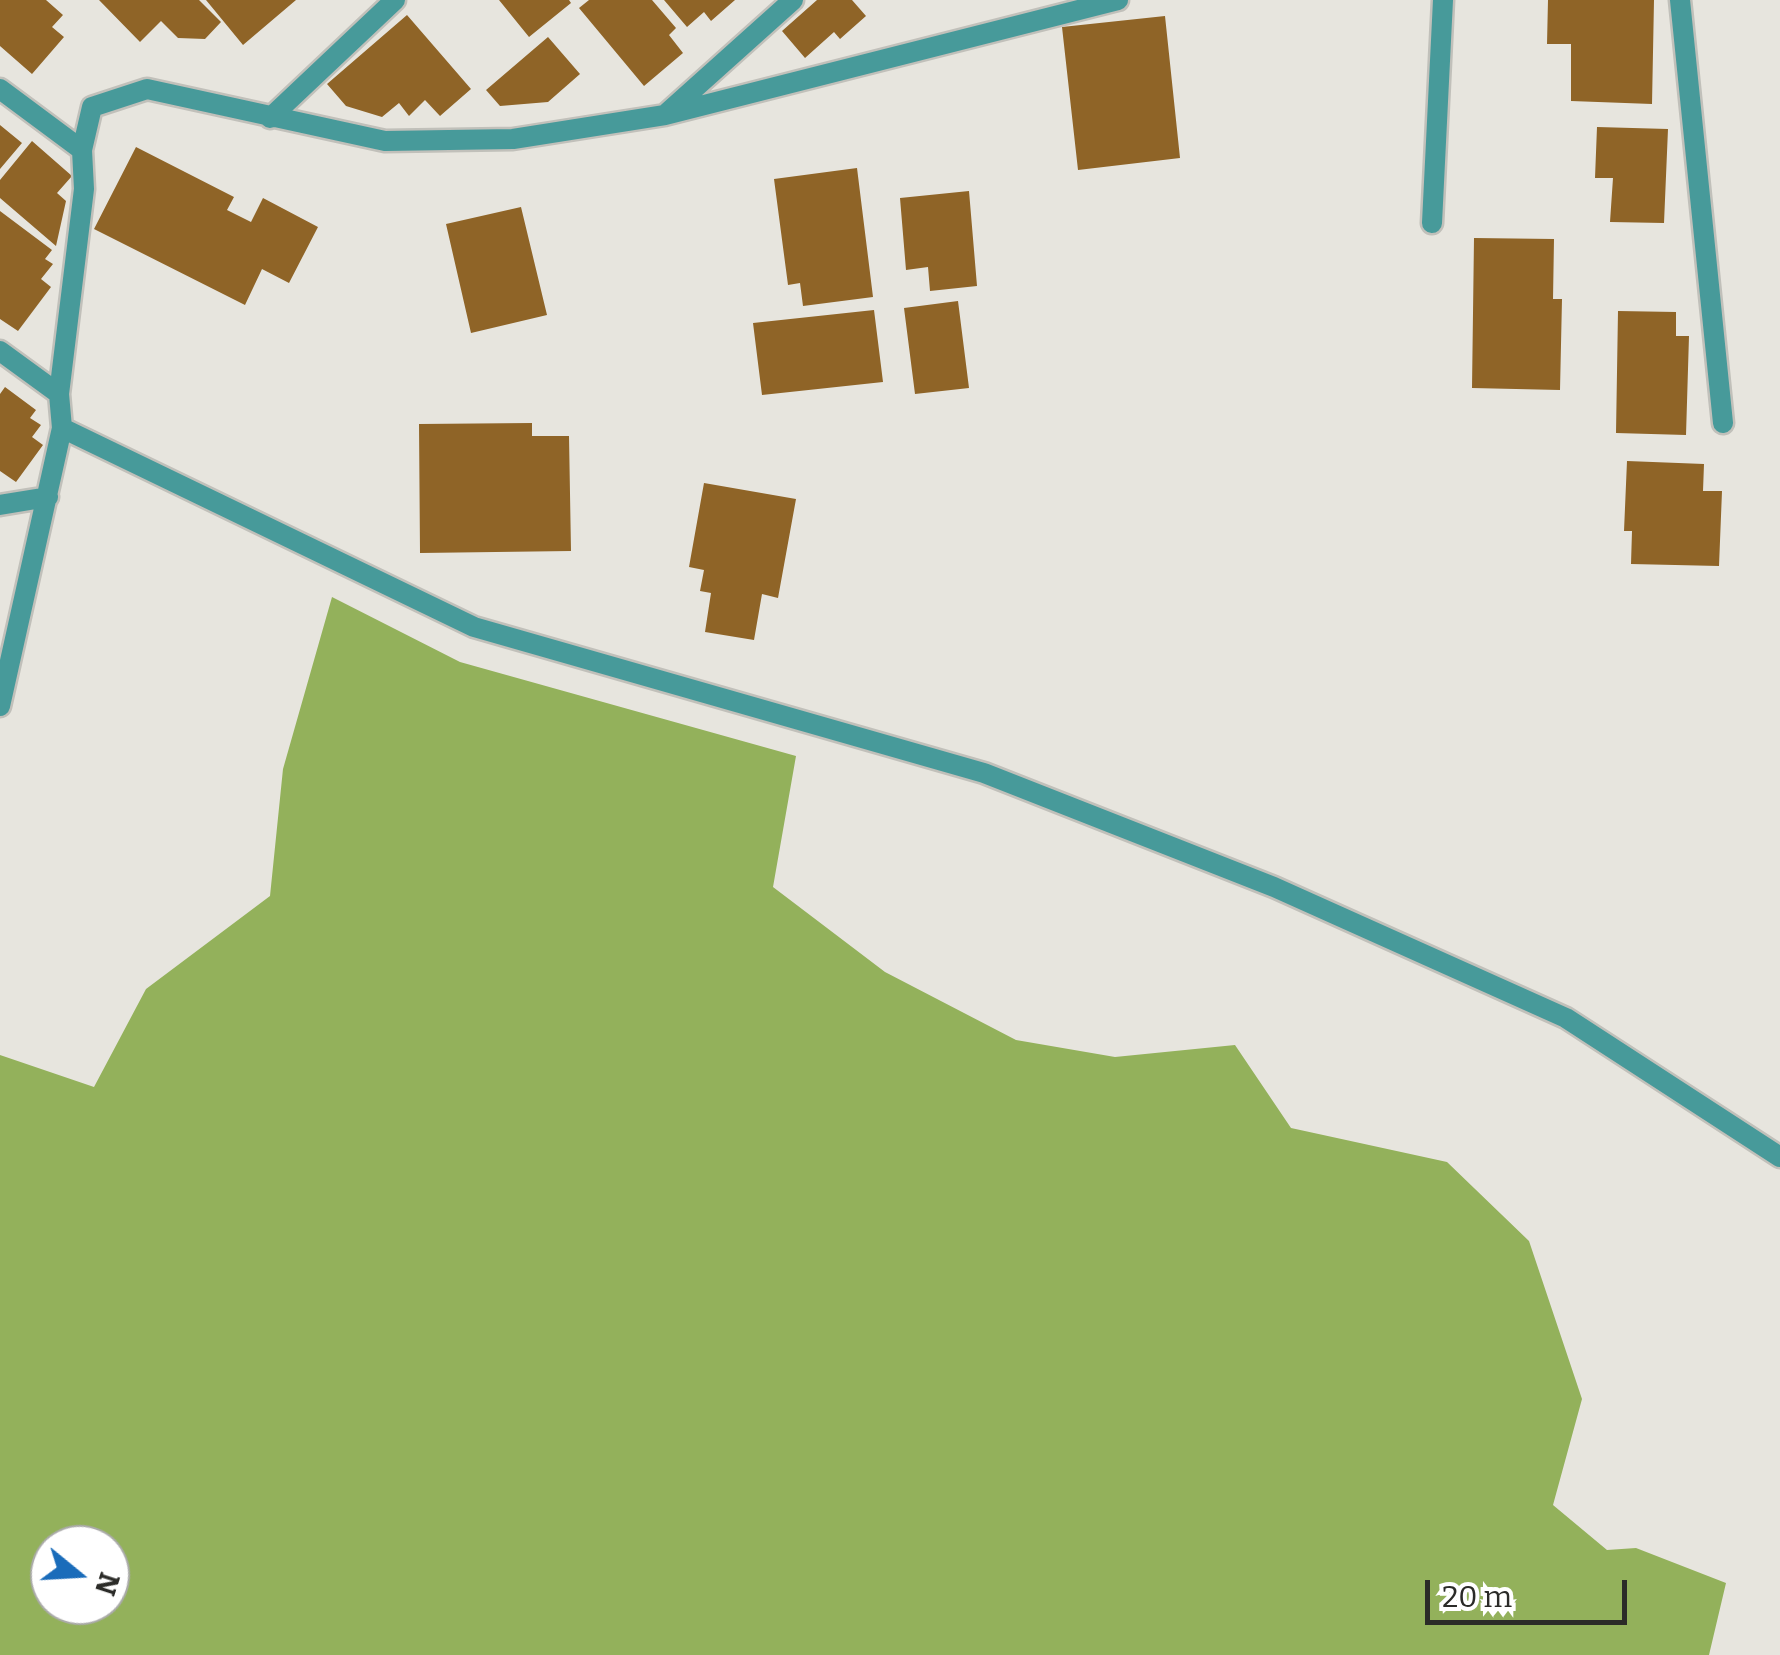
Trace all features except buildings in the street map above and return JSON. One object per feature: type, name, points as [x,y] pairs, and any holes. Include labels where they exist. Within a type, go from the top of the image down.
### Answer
[{"type":"street","points":[[270,118],[395,0]]},
{"type":"street","points":[[666,115],[792,0]]},
{"type":"street","points":[[0,706],[62,428],[59,394],[84,189],[82,150],[92,106],[148,89],[385,141],[513,139],[666,115],[1118,0]]},
{"type":"street","points":[[1432,223],[1443,0]]},
{"type":"street","points":[[1680,0],[1723,423]]},
{"type":"street","points":[[0,89],[82,150]]},
{"type":"street","points":[[0,351],[59,394]]},
{"type":"street","points":[[62,428],[474,627],[984,774],[1274,887],[1566,1018],[1780,1157]]},
{"type":"street","points":[[0,506],[48,497]]},
{"type":"green space","points":[[332,597],[460,662],[796,756],[773,887],[885,972],[1016,1040],[1115,1057],[1235,1045],[1291,1128],[1447,1162],[1529,1241],[1582,1399],[1553,1505],[1607,1550],[1636,1548],[1726,1583],[1709,1655],[0,1655],[0,1055],[94,1087],[146,989],[270,896],[283,769]]}]
